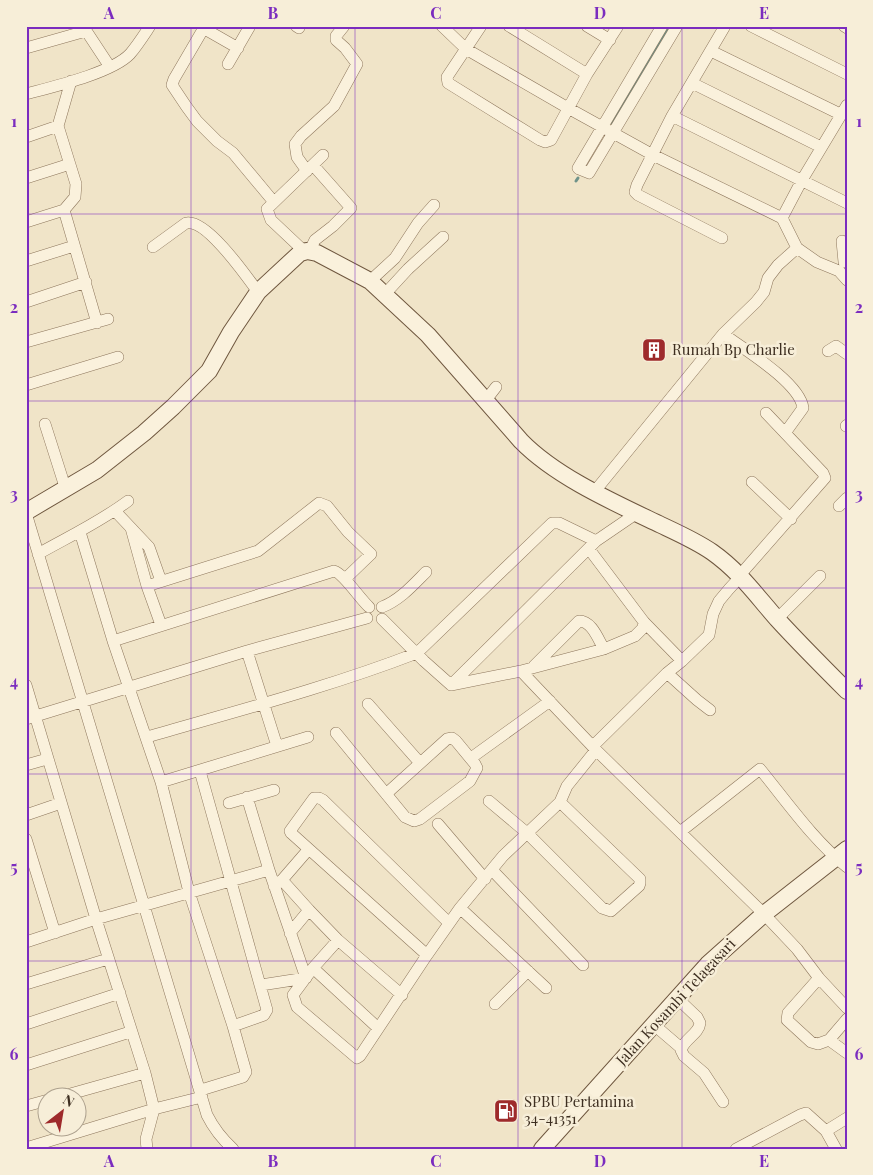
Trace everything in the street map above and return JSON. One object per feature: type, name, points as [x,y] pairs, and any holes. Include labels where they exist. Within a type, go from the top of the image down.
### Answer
[{"type":"street","points":[[26,48],[86,31],[97,26]]},
{"type":"street","points":[[26,94],[71,82],[110,67],[130,54],[150,26]]},
{"type":"street","points":[[228,64],[250,26]]},
{"type":"street","points":[[307,252],[315,240],[351,208],[297,157],[295,144],[301,136],[334,106],[357,64],[345,48],[336,40],[336,36],[344,26]]},
{"type":"street","points":[[442,26],[466,49],[614,134],[782,218],[797,248],[817,262],[844,268],[842,241]]},
{"type":"street","points":[[481,26],[447,77],[448,83],[545,142],[551,140],[568,108],[618,26]]},
{"type":"street","points":[[509,26],[588,74]]},
{"type":"street","points":[[587,26],[610,40]]},
{"type":"street","points":[[662,26],[578,167],[579,169],[589,174],[677,26]]},
{"type":"street","points":[[722,238],[636,194],[636,187],[672,116],[725,26]]},
{"type":"street","points":[[750,26],[847,74]]},
{"type":"street","points":[[238,48],[204,27],[172,85],[197,120],[217,141],[234,153],[273,201]]},
{"type":"street","points":[[86,31],[110,67]]},
{"type":"street","points":[[711,51],[844,110],[802,180],[782,218]]},
{"type":"street","points":[[26,222],[64,210],[73,200],[76,192],[70,164],[58,126],[71,82]]},
{"type":"street","points":[[692,83],[821,147]]},
{"type":"street","points":[[672,116],[846,201]]},
{"type":"street","points":[[26,137],[58,126]]},
{"type":"street","points":[[307,252],[268,216],[267,209],[273,201],[323,155]]},
{"type":"street","points":[[26,178],[70,164]]},
{"type":"street","points":[[370,281],[395,258],[423,216],[434,205]]},
{"type":"street","points":[[26,342],[102,321],[86,282],[64,210]]},
{"type":"street","points":[[153,247],[186,223],[195,224],[216,239],[258,292]]},
{"type":"street","points":[[385,294],[408,268],[443,237]]},
{"type":"street","points":[[26,261],[74,246]]},
{"type":"street","points":[[595,491],[724,334],[749,311],[764,292],[766,281],[797,248]]},
{"type":"street","points":[[233,1149],[213,1128],[201,1093],[26,512],[97,470],[144,433],[200,381],[209,371],[231,332],[258,292],[300,253],[319,254],[370,281],[491,394],[521,441],[537,456],[554,469],[636,513],[700,544],[716,555],[741,576],[777,619],[844,683]]},
{"type":"street","points":[[26,302],[86,282]]},
{"type":"street","points":[[724,334],[781,376],[798,395],[802,402],[802,408],[785,433]]},
{"type":"street","points":[[828,351],[836,346],[847,354]]},
{"type":"street","points":[[26,384],[118,357]]},
{"type":"street","points":[[338,940],[293,995],[294,1004],[353,1057],[357,1058],[460,908],[503,856],[560,802],[567,786],[595,748],[667,673],[709,635],[713,614],[719,601],[825,478],[766,413]]},
{"type":"street","points":[[45,424],[66,490]]},
{"type":"street","points":[[752,482],[791,518]]},
{"type":"street","points":[[38,554],[80,532],[128,501]]},
{"type":"street","points":[[148,586],[258,551],[319,503],[327,506],[348,532],[371,554],[345,579]]},
{"type":"street","points":[[115,511],[149,547],[161,581]]},
{"type":"street","points":[[451,684],[593,545],[636,513]]},
{"type":"street","points":[[147,737],[264,703],[417,653],[551,524],[559,522],[593,545],[644,622],[682,661]]},
{"type":"street","points":[[131,528],[161,625]]},
{"type":"street","points":[[26,1148],[201,1093],[243,1077],[246,1072],[189,892],[161,782],[113,641],[80,532]]},
{"type":"street","points":[[113,641],[336,571],[345,579],[374,623],[391,604],[426,572]]},
{"type":"street","points":[[777,619],[820,576]]},
{"type":"street","points":[[31,718],[368,613],[376,605],[424,661],[451,684]]},
{"type":"street","points":[[533,667],[579,621],[584,622],[591,628],[604,649]]},
{"type":"street","points":[[451,684],[521,671],[604,649],[635,636],[643,628],[644,622]]},
{"type":"street","points":[[247,651],[277,746]]},
{"type":"street","points":[[521,671],[595,748],[798,949],[819,978],[847,1008]]},
{"type":"street","points":[[667,673],[710,710]]},
{"type":"street","points":[[26,685],[31,718],[48,759],[120,993],[130,1032],[145,1073],[154,1109],[146,1139],[147,1149]]},
{"type":"street","points":[[471,758],[550,701]]},
{"type":"street","points":[[368,704],[420,764]]},
{"type":"street","points":[[336,733],[386,794],[405,817],[414,821],[420,819],[470,780],[477,768],[471,758],[452,738],[447,739],[386,794]]},
{"type":"street","points":[[161,782],[308,737]]},
{"type":"street","points":[[26,765],[48,759]]},
{"type":"street","points":[[680,832],[760,770],[843,859]]},
{"type":"street","points":[[200,771],[267,1010],[264,1015],[233,1026]]},
{"type":"street","points":[[229,803],[274,790]]},
{"type":"street","points":[[247,797],[269,870],[278,883],[309,910],[338,940],[402,995]]},
{"type":"street","points":[[427,955],[292,835],[290,831],[314,798],[319,798],[449,924]]},
{"type":"street","points":[[489,801],[527,833],[606,911],[611,912],[639,886],[640,879],[560,802]]},
{"type":"street","points":[[26,816],[61,803]]},
{"type":"street","points":[[438,824],[583,965]]},
{"type":"street","points":[[26,839],[55,933]]},
{"type":"street","points":[[278,883],[308,850]]},
{"type":"street","name":"Jalan Kosambi Telagasari","points":[[542,1149],[708,964],[764,914],[843,859]]},
{"type":"street","points":[[26,942],[96,919],[269,870]]},
{"type":"street","points":[[278,883],[290,933],[306,978]]},
{"type":"street","points":[[460,908],[546,988]]},
{"type":"street","points":[[290,933],[309,910]]},
{"type":"street","points":[[26,984],[108,959]]},
{"type":"street","points":[[314,968],[378,1028]]},
{"type":"street","points":[[495,1004],[528,971]]},
{"type":"street","points":[[261,985],[306,978]]},
{"type":"street","points":[[819,978],[798,1001],[787,1017],[790,1022],[811,1042],[818,1044],[829,1040],[847,1019]]},
{"type":"street","points":[[26,1024],[120,993]]},
{"type":"street","points":[[677,998],[700,1023],[700,1028],[681,1048]]},
{"type":"street","points":[[653,1024],[681,1048],[684,1056],[704,1073],[723,1102]]},
{"type":"street","points":[[26,1065],[130,1032]]},
{"type":"street","points":[[829,1040],[847,1052]]},
{"type":"street","points":[[88,1089],[145,1073]]},
{"type":"street","points":[[736,1149],[806,1113],[826,1131],[834,1148]]},
{"type":"street","points":[[826,1131],[847,1118]]},
{"type":"waterway","points":[[611,123],[669,26]]},
{"type":"place","name":"Rumah Bp Charlie","points":[[654,350]]},
{"type":"place","name":"SPBU Pertamina 34-41351","points":[[506,1111]]}]
